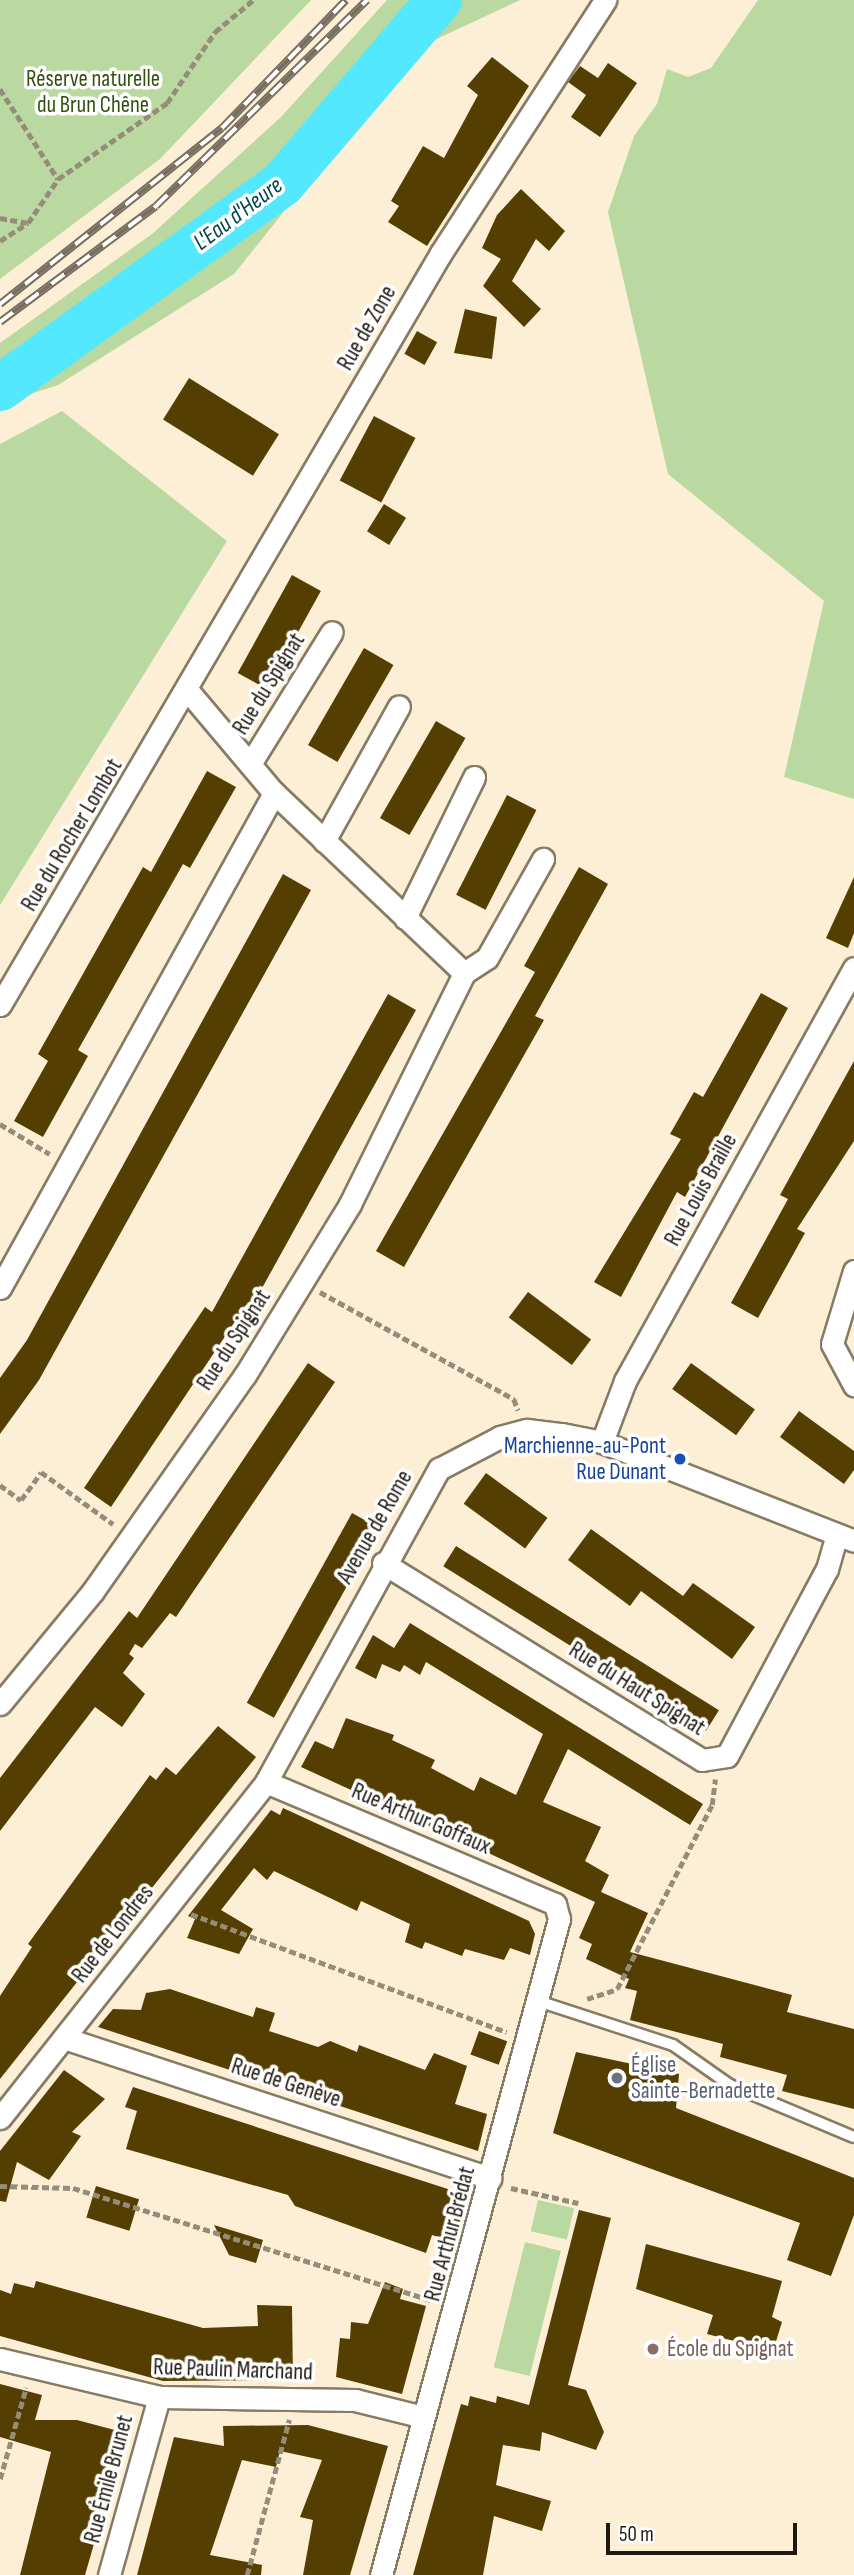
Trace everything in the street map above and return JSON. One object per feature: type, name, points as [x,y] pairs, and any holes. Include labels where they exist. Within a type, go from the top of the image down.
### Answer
[{"type":"street","name":"Rue de Zone","points":[[189,692],[441,253],[604,0]]},
{"type":"street","name":"Rue du Spignat","points":[[250,764],[332,632]]},
{"type":"street","name":"Rue du Spignat","points":[[189,692],[274,793],[464,973]]},
{"type":"street","name":"Rue du Rocher Lombot","points":[[0,1005],[189,692]]},
{"type":"street","points":[[324,841],[399,706]]},
{"type":"street","points":[[405,918],[474,777]]},
{"type":"street","points":[[0,1288],[71,1166],[274,793]]},
{"type":"street","name":"Rue du Spignat","points":[[0,1703],[131,1537],[302,1282],[350,1204],[464,973],[487,958],[543,859]]},
{"type":"street","name":"Rue Louis Braille","points":[[602,1442],[625,1381],[854,968]]},
{"type":"street","points":[[854,1271],[832,1344],[854,1385]]},
{"type":"street","name":"Avenue de Rome","points":[[266,1782],[383,1563],[439,1469],[471,1448],[527,1430],[602,1442],[845,1537]]},
{"type":"street","name":"Rue du Haut Spignat","points":[[383,1563],[702,1760],[727,1756],[845,1537]]},
{"type":"street","name":"Rue Arthur Goffaux","points":[[266,1782],[555,1904]]},
{"type":"street","name":"Rue de Londres","points":[[0,2118],[266,1782]]},
{"type":"street","name":"Rue Arthur Brédat","points":[[381,2575],[423,2417],[457,2309],[538,2001],[559,1919],[555,1904]]},
{"type":"street","name":"Rue de Genève","points":[[64,2038],[491,2181]]},
{"type":"street","name":"Rue Paulin Marchand","points":[[0,2359],[159,2397],[355,2400],[423,2417]]},
{"type":"street","name":"Rue Émile Brunet","points":[[110,2575],[159,2397]]},
{"type":"lane","points":[[538,2001],[673,2045],[730,2085],[854,2137]]},
{"type":"path","points":[[0,241],[28,223],[58,180],[167,103],[215,32],[253,0]]},
{"type":"path","points":[[0,89],[58,180]]},
{"type":"path","points":[[0,218],[28,223]]},
{"type":"path","points":[[0,1124],[71,1166]]},
{"type":"path","points":[[302,1282],[514,1399],[527,1430]]},
{"type":"path","points":[[0,1485],[21,1500],[41,1472],[131,1537]]},
{"type":"path","points":[[560,2009],[617,1989],[712,1805],[717,1758]]},
{"type":"path","points":[[169,1905],[528,2039]]},
{"type":"path","points":[[491,2181],[578,2203]]},
{"type":"path","points":[[0,2186],[73,2188],[457,2309]]},
{"type":"path","points":[[0,2479],[32,2367]]},
{"type":"path","points":[[247,2575],[295,2399]]},
{"type":"green space","name":"Réserve naturelle du Brun Chêne","points":[[0,0],[311,0],[160,159],[0,279]]},
{"type":"green space","points":[[387,0],[520,0],[413,50],[234,274],[58,385],[0,404],[0,343],[152,234],[281,117]]},
{"type":"green space","points":[[758,0],[854,0],[854,799],[784,777],[824,601],[668,474],[608,212],[634,136],[657,104],[667,69],[688,77],[711,68]]},
{"type":"green space","points":[[62,411],[227,541],[0,905],[0,444]]},
{"type":"green space","points":[[538,2200],[574,2208],[567,2240],[531,2231]]},
{"type":"green space","points":[[525,2242],[561,2251],[530,2376],[494,2367]]},
{"type":"building","points":[[492,57],[529,86],[427,246],[388,222],[399,206],[391,201],[423,146],[444,158],[478,95],[467,86]]},
{"type":"building","points":[[608,63],[637,83],[600,137],[571,117],[586,95],[568,82],[580,66],[598,78]]},
{"type":"building","points":[[521,189],[565,231],[549,251],[536,239],[512,281],[541,309],[524,327],[483,286],[501,259],[482,248],[497,215]]},
{"type":"building","points":[[465,309],[497,317],[492,359],[454,353]]},
{"type":"building","points":[[417,331],[437,342],[425,365],[404,354]]},
{"type":"building","points":[[189,378],[279,434],[253,476],[163,420]]},
{"type":"building","points":[[374,416],[415,438],[381,503],[340,480]]},
{"type":"building","points":[[384,504],[406,518],[389,545],[367,531]]},
{"type":"building","points":[[292,575],[321,591],[267,689],[238,673]]},
{"type":"building","points":[[364,648],[393,665],[337,762],[308,745]]},
{"type":"building","points":[[436,721],[465,738],[409,835],[380,818]]},
{"type":"building","points":[[207,771],[236,787],[190,868],[183,864],[78,1050],[88,1056],[43,1137],[14,1121],[48,1061],[38,1054],[143,867],[151,872]]},
{"type":"building","points":[[507,795],[536,810],[486,910],[456,895]]},
{"type":"building","points":[[579,867],[608,884],[535,1016],[544,1020],[404,1267],[376,1251],[535,972],[524,966]]},
{"type":"building","points":[[283,874],[311,890],[39,1380],[0,1434],[0,1378],[27,1340]]},
{"type":"building","points":[[854,877],[854,933],[848,948],[826,938]]},
{"type":"building","points":[[761,993],[788,1008],[685,1197],[677,1192],[621,1297],[594,1282],[681,1139],[670,1134],[694,1092],[703,1097]]},
{"type":"building","points":[[388,994],[416,1010],[251,1308],[246,1305],[111,1507],[84,1488],[205,1307],[212,1312]]},
{"type":"building","points":[[854,1061],[854,1141],[797,1229],[805,1233],[758,1318],[731,1303],[788,1199],[780,1195]]},
{"type":"building","points":[[528,1292],[591,1340],[572,1365],[509,1318]]},
{"type":"building","points":[[308,1363],[335,1382],[176,1617],[170,1613],[142,1648],[135,1644],[129,1654],[134,1658],[123,1673],[145,1694],[122,1727],[95,1707],[0,1831],[0,1778],[129,1611],[137,1618]]},
{"type":"building","points":[[691,1363],[755,1409],[736,1435],[672,1389]]},
{"type":"building","points":[[799,1411],[854,1451],[854,1470],[844,1484],[780,1437]]},
{"type":"building","points":[[486,1473],[547,1518],[525,1548],[464,1504]]},
{"type":"building","points":[[352,1513],[379,1528],[274,1718],[247,1703]]},
{"type":"building","points":[[591,1529],[683,1596],[693,1583],[755,1627],[732,1659],[641,1591],[630,1606],[568,1560]]},
{"type":"building","points":[[456,1546],[719,1710],[706,1731],[443,1566]]},
{"type":"building","points":[[410,1623],[703,1804],[690,1825],[568,1749],[543,1802],[601,1827],[585,1861],[609,1875],[601,1892],[648,1913],[630,1952],[792,1995],[787,2012],[854,2029],[854,2109],[782,2091],[787,2075],[720,2057],[723,2044],[630,2020],[637,1991],[625,1988],[629,1979],[586,1959],[592,1944],[579,1938],[595,1902],[301,1767],[315,1741],[333,1749],[346,1718],[394,1735],[392,1740],[435,1760],[431,1768],[474,1791],[480,1777],[516,1795],[543,1734],[426,1662],[420,1675],[404,1665],[400,1672],[382,1664],[376,1679],[355,1668],[373,1635],[394,1648]]},
{"type":"building","points":[[218,1726],[256,1757],[0,2079],[0,1996],[32,1947],[28,1944],[150,1775],[156,1780],[166,1767],[176,1775]]},
{"type":"building","points":[[283,1808],[529,1921],[535,1934],[530,1955],[510,1948],[504,1960],[465,1949],[462,1956],[425,1942],[422,1949],[405,1942],[410,1924],[361,1901],[357,1911],[274,1871],[267,1880],[254,1868],[221,1910],[253,1929],[239,1954],[187,1938],[195,1919],[188,1916],[271,1810],[280,1815]]},
{"type":"building","points":[[170,1989],[253,2017],[256,2007],[275,2013],[269,2031],[318,2047],[330,2041],[357,2052],[359,2045],[425,2070],[434,2053],[467,2066],[455,2104],[487,2114],[478,2151],[98,2027],[113,2009],[141,2010],[146,1993]]},
{"type":"building","points":[[479,2031],[507,2041],[499,2065],[470,2054]]},
{"type":"building","points":[[576,2052],[679,2074],[676,2108],[854,2178],[854,2215],[831,2276],[787,2260],[800,2223],[553,2133]]},
{"type":"building","points":[[64,2070],[105,2099],[72,2132],[81,2136],[49,2180],[17,2162],[6,2202],[0,2201],[0,2151]]},
{"type":"building","points":[[133,2087],[457,2192],[466,2199],[454,2242],[432,2235],[426,2253],[295,2206],[288,2195],[126,2149],[137,2111],[125,2107]]},
{"type":"building","points":[[96,2186],[139,2199],[129,2231],[86,2218]]},
{"type":"building","points":[[579,2210],[611,2218],[568,2385],[586,2390],[604,2432],[596,2450],[542,2432],[540,2451],[503,2445],[496,2485],[551,2501],[542,2531],[494,2516],[483,2575],[413,2575],[461,2404],[468,2406],[470,2396],[496,2403],[497,2396],[529,2405]]},
{"type":"building","points":[[214,2225],[263,2240],[256,2263],[229,2255]]},
{"type":"building","points":[[646,2244],[782,2281],[772,2317],[782,2322],[773,2351],[707,2334],[713,2315],[636,2289]]},
{"type":"building","points":[[36,2281],[203,2328],[258,2326],[257,2305],[292,2306],[293,2380],[163,2381],[0,2336],[0,2290],[11,2294],[14,2283],[34,2288]]},
{"type":"building","points":[[385,2282],[403,2289],[400,2299],[426,2306],[402,2394],[336,2377],[340,2338],[350,2339],[351,2322],[368,2324]]},
{"type":"building","points":[[0,2384],[42,2395],[35,2420],[77,2420],[126,2433],[85,2575],[20,2575],[51,2452],[0,2437]]},
{"type":"building","points":[[308,2425],[388,2446],[350,2575],[303,2575],[313,2520],[300,2517],[322,2460],[280,2451],[276,2467],[242,2460],[210,2555],[262,2565],[261,2575],[137,2575],[174,2437],[224,2446],[223,2426]]},
{"type":"waterway","name":"L'Eau d'Heure","points":[[0,388],[282,184],[439,0]]},
{"type":"railway","points":[[0,304],[222,128],[346,0]]},
{"type":"railway","points":[[0,322],[156,206],[367,0]]},
{"type":"place","name":"Marchienne-au-Pont Rue Dunant","points":[[680,1459]]},
{"type":"place","name":"Église Sainte-Bernadette","points":[[617,2078]]},
{"type":"place","name":"École du Spignat","points":[[653,2349]]}]
